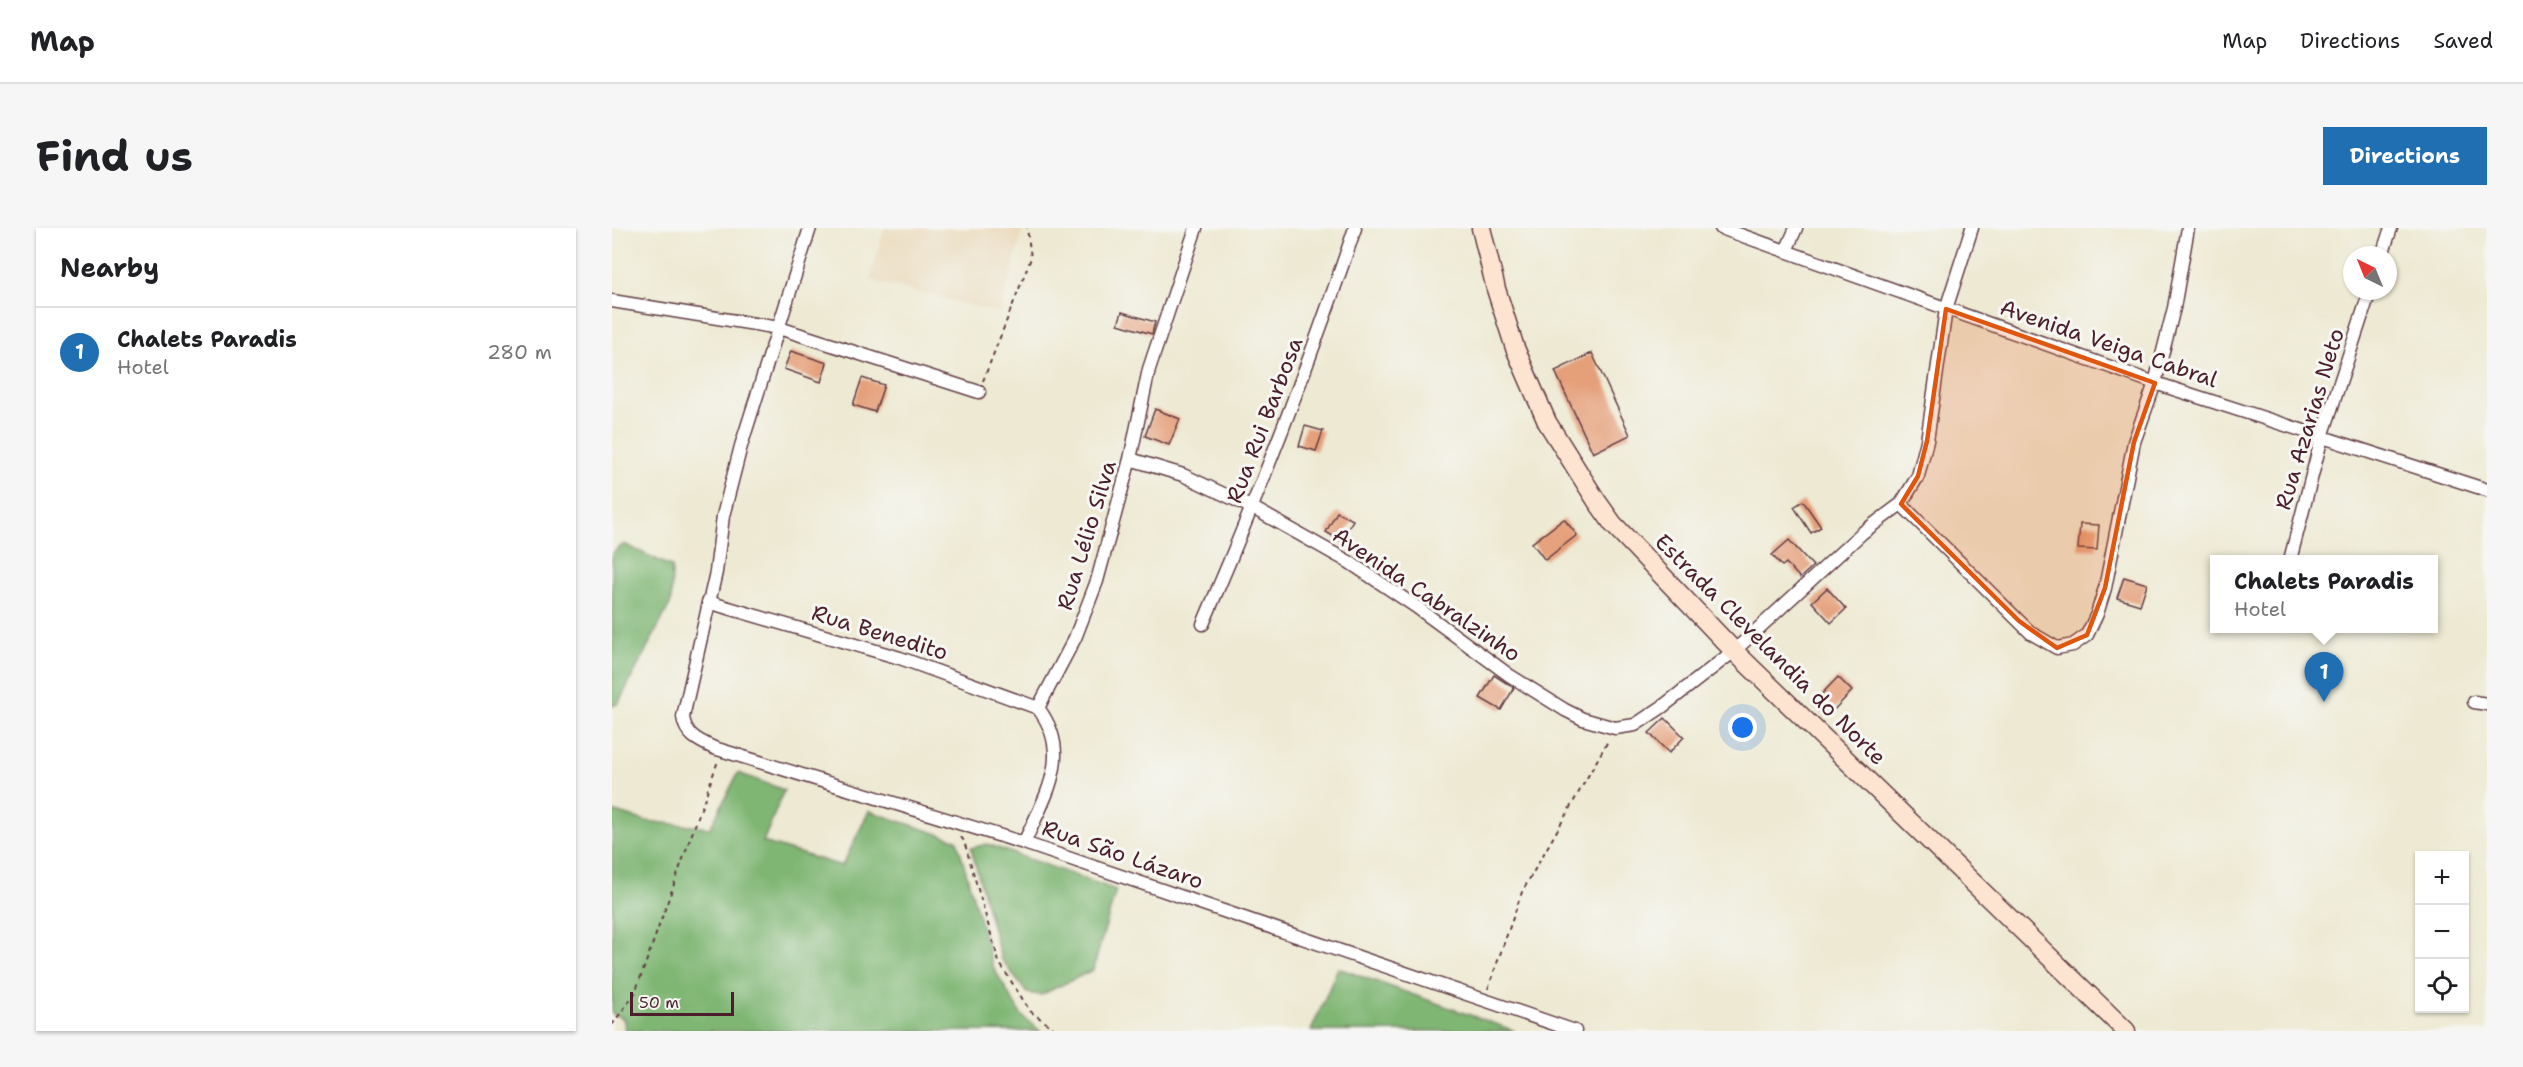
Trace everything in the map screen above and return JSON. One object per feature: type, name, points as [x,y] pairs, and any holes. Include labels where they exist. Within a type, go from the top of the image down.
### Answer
[{"type":"street","points":[[708,602],[716,572],[723,516],[741,446],[810,228]]},
{"type":"street","name":"Rua Lélio Silva","points":[[1038,708],[1083,620],[1097,581],[1130,459],[1149,369],[1196,228]]},
{"type":"street","name":"Rua Rui Barbosa","points":[[1203,624],[1253,508],[1328,308],[1355,228]]},
{"type":"street","name":"Avenida Veiga Cabral","points":[[1721,228],[2154,383],[2487,490]]},
{"type":"street","points":[[1786,251],[1796,228]]},
{"type":"street","points":[[1734,651],[1862,533],[1901,504],[1918,476],[1927,441],[1946,309],[1972,228]]},
{"type":"street","points":[[1901,504],[2031,633],[2056,648],[2073,645],[2087,635],[2097,614],[2105,588],[2134,442],[2154,383],[2174,308],[2188,228]]},
{"type":"street","points":[[2385,246],[2391,228]]},
{"type":"street","name":"Estrada Clevelandia do Norte","points":[[1479,230],[1515,348],[1547,422],[1613,524],[1734,651],[2126,1031]]},
{"type":"street","name":"Rua Azarias Neto","points":[[2291,555],[2322,437],[2367,300]]},
{"type":"street","points":[[612,301],[779,328],[979,392]]},
{"type":"street","name":"Avenida Cabralzinho","points":[[1130,459],[1183,475],[1253,508],[1349,562],[1415,606],[1509,675],[1583,719],[1615,728],[1635,725],[1734,651]]},
{"type":"street","name":"Rua São Lázaro","points":[[708,602],[683,717],[687,730],[702,742],[1024,843],[1575,1031]]},
{"type":"street","name":"Rua Benedito","points":[[708,602],[900,658],[1038,708]]},
{"type":"street","points":[[2474,702],[2487,704]]},
{"type":"street","points":[[1024,843],[1048,789],[1056,756],[1054,735],[1038,708]]},
{"type":"path","points":[[979,392],[1031,258],[1027,228]]},
{"type":"path","points":[[1484,1000],[1522,892],[1615,728]]},
{"type":"path","points":[[612,1024],[635,993],[722,750]]},
{"type":"path","points":[[945,819],[964,841],[999,962],[1030,1011],[1057,1031]]},
{"type":"highlighted area","points":[[1946,309],[2155,383],[2134,442],[2105,588],[2087,635],[2057,648],[2019,621],[1901,504],[1918,476],[1927,441]]},
{"type":"shaded area","points":[[884,228],[1023,228],[1001,313],[870,280]]},
{"type":"green space","points":[[624,544],[672,567],[671,602],[618,704],[612,706],[612,553]]},
{"type":"green space","points":[[738,773],[784,790],[763,842],[842,866],[869,811],[957,840],[993,967],[1021,1015],[1040,1031],[626,1031],[623,1018],[612,1014],[612,811],[646,821],[710,828]]},
{"type":"green space","points":[[987,844],[1116,890],[1093,970],[1041,995],[1027,993],[1001,959],[971,848]]},
{"type":"green space","points":[[1338,968],[1515,1031],[1311,1031]]},
{"type":"building","points":[[1122,312],[1155,322],[1152,334],[1118,324]]},
{"type":"building","points":[[791,351],[827,363],[821,382],[784,369]]},
{"type":"building","points":[[1592,353],[1630,435],[1593,453],[1555,371]]},
{"type":"building","points":[[862,378],[884,385],[875,412],[853,405]]},
{"type":"building","points":[[1155,409],[1180,419],[1169,445],[1145,436]]},
{"type":"building","points":[[1305,426],[1323,431],[1316,451],[1299,446]]},
{"type":"building","points":[[1803,501],[1821,527],[1811,533],[1794,507]]},
{"type":"building","points":[[1337,512],[1353,520],[1341,541],[1326,532]]},
{"type":"building","points":[[1564,519],[1577,535],[1545,560],[1532,543]]},
{"type":"building","points":[[2080,524],[2099,525],[2097,550],[2078,549]]},
{"type":"building","points":[[1789,540],[1813,566],[1800,578],[1786,563],[1782,566],[1772,555]]},
{"type":"building","points":[[2124,577],[2147,584],[2140,605],[2117,598]]},
{"type":"building","points":[[1827,588],[1846,609],[1831,623],[1812,602]]},
{"type":"building","points":[[1494,675],[1514,688],[1501,710],[1480,698]]},
{"type":"building","points":[[1838,677],[1852,691],[1826,718],[1812,704]]},
{"type":"building","points":[[1665,718],[1684,737],[1669,753],[1649,733]]},
{"type":"place","name":"Chalets Paradis","points":[[2324,702]]}]
